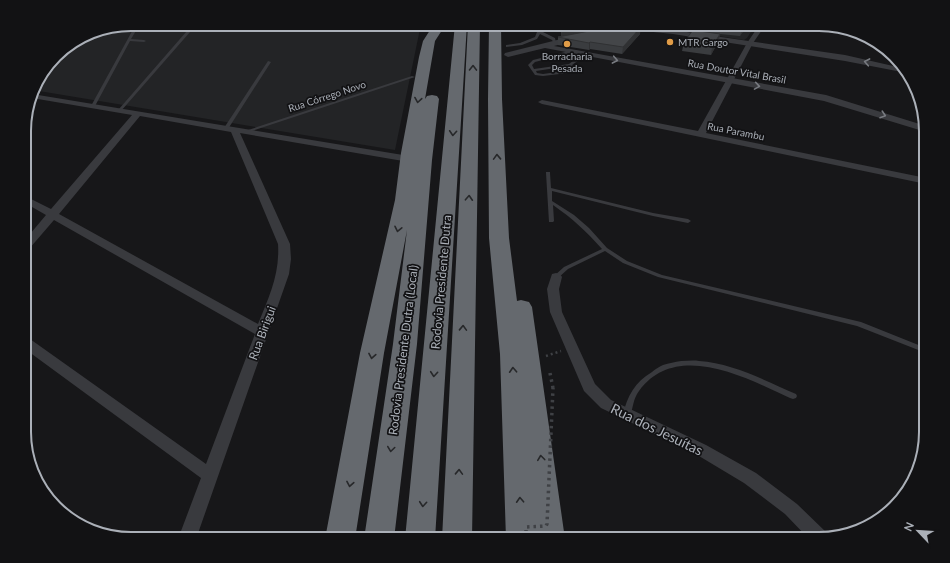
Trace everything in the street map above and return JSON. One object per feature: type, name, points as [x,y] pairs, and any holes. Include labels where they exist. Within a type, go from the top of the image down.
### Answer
[{"type":"highway","points":[[341,532],[372,353],[404,200],[409,153],[425,57],[429,41],[436,31]]},
{"type":"highway","name":"Rodovia Presidente Dutra (Local)","points":[[380,532],[405,344],[413,159],[440,31]]},
{"type":"highway","points":[[413,159],[435,142],[453,31]]},
{"type":"highway","name":"Rodovia Presidente Dutra","points":[[421,532],[459,31]]},
{"type":"highway","name":"Rodovia Presidente Dutra","points":[[457,532],[466,265],[472,152],[474,31]]},
{"type":"highway","points":[[495,31],[495,99],[499,238],[512,354],[521,532]]},
{"type":"highway","points":[[495,99],[501,94],[507,49],[506,31]]},
{"type":"highway","points":[[499,238],[512,252],[528,356],[549,532]]},
{"type":"street","points":[[660,31],[845,58],[898,69]]},
{"type":"street","points":[[700,135],[750,43],[758,31]]},
{"type":"street","points":[[507,49],[525,49],[585,35]]},
{"type":"street","name":"Rua Doutor Vital Brasil","points":[[541,46],[826,98],[919,127]]},
{"type":"street","points":[[37,97],[413,159]]},
{"type":"street","name":"Rua Parambu","points":[[542,102],[919,180]]},
{"type":"street","points":[[31,240],[138,113]]},
{"type":"street","name":"Rua Birigui","points":[[190,532],[283,274],[285,259],[284,244],[236,129]]},
{"type":"street","points":[[31,203],[262,332]]},
{"type":"street","name":"Rua dos Jesuítas","points":[[556,277],[553,289],[556,312],[589,387],[606,404],[700,450],[750,478],[791,509],[814,532]]},
{"type":"street","points":[[31,346],[211,476]]},
{"type":"lane","points":[[93,106],[134,31]]},
{"type":"lane","points":[[120,110],[189,31]]},
{"type":"lane","points":[[507,49],[536,38],[539,32],[554,39],[555,42]]},
{"type":"lane","points":[[130,40],[144,41]]},
{"type":"lane","points":[[570,66],[576,71],[543,75],[536,74],[530,65],[534,61],[573,51]]},
{"type":"lane","points":[[534,70],[570,66],[586,54]]},
{"type":"lane","points":[[236,129],[269,62]]},
{"type":"lane","name":"Rua Córrego Novo","points":[[236,129],[413,77]]},
{"type":"lane","points":[[548,173],[551,221]]},
{"type":"lane","points":[[549,189],[584,196],[654,216],[688,221]]},
{"type":"lane","points":[[551,202],[588,229],[605,249],[625,262],[660,276],[859,324],[919,348]]},
{"type":"lane","points":[[556,277],[566,268],[605,249]]},
{"type":"lane","points":[[626,415],[630,399],[638,386],[654,372],[671,364],[694,362],[719,366],[744,374],[793,396]]},
{"type":"path","points":[[547,362],[546,355],[571,349]]},
{"type":"path","points":[[525,532],[525,527],[546,526],[547,524],[553,388],[549,368]]},
{"type":"shaded area","points":[[125,31],[420,31],[395,150],[40,91],[44,81],[65,56],[87,41],[112,33]]},
{"type":"shaded area","points":[[687,31],[752,31],[744,40]]},
{"type":"building","points":[[589,31],[637,31],[623,47],[589,43],[558,37]]},
{"type":"building","points":[[692,31],[720,34],[712,47],[684,42]]},
{"type":"place","name":"MTR Cargo","points":[[670,42]]},
{"type":"place","name":"Borracharia Pesada","points":[[567,44]]}]
